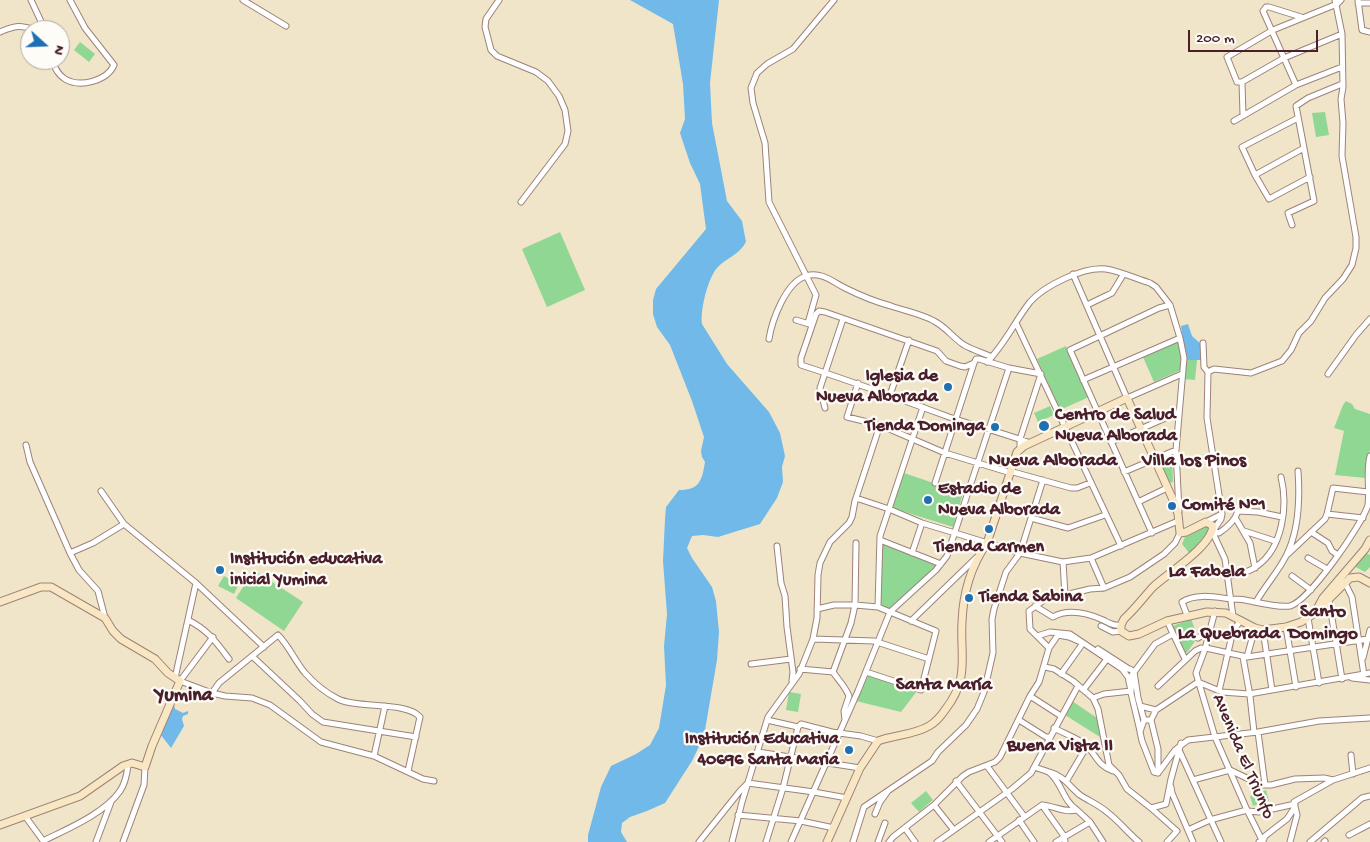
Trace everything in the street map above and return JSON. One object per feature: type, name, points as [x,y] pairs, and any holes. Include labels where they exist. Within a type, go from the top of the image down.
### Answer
[{"type":"main road","points":[[827,842],[860,768],[878,742],[928,727],[936,721],[953,699],[962,674],[962,622],[971,574],[979,555],[987,543],[1017,452],[1020,448],[1030,443],[1127,398],[1167,488],[1178,517],[1180,533],[1206,522],[1213,526],[1212,531],[1193,555],[1171,571],[1124,619],[1121,628],[1129,636],[1139,634],[1167,620],[1215,611],[1233,616],[1255,628],[1263,630],[1286,627],[1315,613],[1350,578],[1364,578],[1370,582]]},
{"type":"main road","points":[[1315,613],[1324,598],[1368,551],[1370,540]]},
{"type":"main road","points":[[0,602],[41,587],[51,587],[105,618],[113,631],[121,639],[155,659],[168,673],[178,680],[145,767],[132,764],[122,766],[80,796],[0,825]]},
{"type":"street","points":[[31,0],[40,20]]},
{"type":"street","points":[[56,70],[65,79],[80,84],[108,74],[114,65],[85,28],[70,0]]},
{"type":"street","points":[[243,0],[286,26]]},
{"type":"street","points":[[499,0],[486,19],[485,27],[491,50],[497,56],[536,72],[548,81],[559,96],[565,110],[568,131],[565,144],[521,202]]},
{"type":"street","points":[[834,0],[793,49],[767,64],[755,76],[751,93],[765,143],[769,202],[786,239],[807,275],[816,295],[800,362],[801,366],[858,383],[923,408],[1030,443]]},
{"type":"street","points":[[1208,372],[1214,369],[1251,372],[1282,361],[1291,350],[1299,333],[1311,321],[1325,298],[1343,279],[1352,265],[1356,248],[1356,237],[1342,156],[1342,34],[1338,1],[1273,30],[1227,56],[1237,82],[1242,82],[1284,58],[1342,34]]},
{"type":"street","points":[[1370,3],[1358,2],[1362,30],[1370,32]]},
{"type":"street","points":[[1296,85],[1263,11],[1266,7],[1302,17]]},
{"type":"street","points":[[0,32],[13,26],[20,26]]},
{"type":"street","points":[[1234,121],[1296,85],[1342,66]]},
{"type":"street","points":[[1242,82],[1242,115]]},
{"type":"street","points":[[1292,225],[1288,213],[1314,200],[1296,106],[1308,98],[1342,84]]},
{"type":"street","points":[[1298,118],[1242,147],[1254,175],[1269,199],[1310,177]]},
{"type":"street","points":[[1254,175],[1304,148]]},
{"type":"street","points":[[856,498],[922,523],[1020,553],[1063,562],[1091,558],[1152,533],[1178,517],[1176,450],[1184,358],[1170,305],[1156,287],[1150,283],[1106,270],[1073,274],[1037,296],[1031,302],[988,362]]},
{"type":"street","points":[[1073,274],[1127,398],[1182,374]]},
{"type":"street","points":[[769,339],[770,330],[784,299],[797,280],[807,275],[822,276],[889,306],[935,321],[963,344],[992,357]]},
{"type":"street","points":[[1087,305],[1112,293],[1123,275]]},
{"type":"street","points":[[1152,533],[1070,350],[1159,308],[1170,305]]},
{"type":"street","points":[[810,324],[816,314],[821,311],[937,351],[946,361],[960,366],[974,363]]},
{"type":"street","points":[[825,408],[820,388],[843,318]]},
{"type":"street","points":[[796,320],[810,324]]},
{"type":"street","points":[[1328,374],[1356,335],[1370,320]]},
{"type":"street","points":[[1016,323],[1120,546]]},
{"type":"street","points":[[1083,380],[1180,338]]},
{"type":"street","points":[[890,395],[909,340]]},
{"type":"street","points":[[1203,343],[1204,367],[1208,372],[1207,418],[1222,514],[1221,519],[1212,531]]},
{"type":"street","points":[[935,483],[976,359],[1041,374]]},
{"type":"street","points":[[791,842],[866,672],[890,612],[941,564],[947,556],[1009,368]]},
{"type":"street","points":[[1020,448],[1020,439],[1041,374]]},
{"type":"street","points":[[858,383],[847,417],[880,425],[945,453],[1011,472],[1070,488],[1077,488],[1090,483]]},
{"type":"street","points":[[878,607],[880,540],[923,408]]},
{"type":"street","points":[[1111,442],[1179,412]]},
{"type":"street","points":[[732,842],[738,815],[767,720],[792,684],[813,639],[820,563],[830,542],[849,523],[852,517],[856,498],[880,425]]},
{"type":"street","points":[[26,445],[30,462],[70,553],[79,570],[98,591],[105,618]]},
{"type":"street","points":[[1124,472],[1176,450]]},
{"type":"street","points":[[1187,616],[1182,602],[1186,599],[1209,596],[1290,606],[1295,604],[1311,590],[1352,537],[1363,518],[1368,504],[1368,465],[1370,456]]},
{"type":"street","points":[[1256,602],[1286,556],[1293,537],[1300,494],[1298,472]]},
{"type":"street","points":[[1228,576],[1242,574],[1255,568],[1270,554],[1282,517],[1284,487],[1281,477]]},
{"type":"street","points":[[853,842],[864,807],[932,761],[938,752],[966,725],[977,709],[984,692],[992,661],[992,619],[994,610],[1006,572],[1020,553],[1043,480]]},
{"type":"street","points":[[1138,502],[1167,488]]},
{"type":"street","points":[[1286,556],[1325,519],[1328,514],[1333,488],[1368,492]]},
{"type":"street","points":[[102,491],[124,524],[196,583],[264,647]]},
{"type":"street","points":[[1212,531],[1219,533],[1236,518],[1238,511],[1258,512],[1282,517]]},
{"type":"street","points":[[1206,522],[1222,514]]},
{"type":"street","points":[[1328,514],[1363,518]]},
{"type":"street","points":[[1031,518],[1068,528],[1105,515]]},
{"type":"street","points":[[1236,518],[1250,542],[1255,568]]},
{"type":"street","points":[[912,553],[922,523]]},
{"type":"street","points":[[70,553],[93,543],[124,524]]},
{"type":"street","points":[[1212,531],[1224,559],[1232,599],[1233,616]]},
{"type":"street","points":[[1244,532],[1275,541]]},
{"type":"street","points":[[1311,532],[1328,544],[1332,551],[1338,555]]},
{"type":"street","points":[[1049,648],[1030,629],[1029,611],[1047,598],[1104,588],[1130,577],[1159,558],[1175,543],[1180,533]]},
{"type":"street","points":[[880,540],[941,564]]},
{"type":"street","points":[[833,672],[855,605],[856,543]]},
{"type":"street","points":[[777,546],[780,583],[786,596],[787,627],[793,672],[792,684]]},
{"type":"street","points":[[911,621],[979,555]]},
{"type":"street","points":[[1091,558],[1104,588]]},
{"type":"street","points":[[1308,558],[1327,569]]},
{"type":"street","points":[[1063,562],[1065,595]]},
{"type":"street","points":[[1292,576],[1311,590]]},
{"type":"street","points":[[1345,582],[1352,597],[1366,673]]},
{"type":"street","points":[[178,680],[196,583]]},
{"type":"street","points":[[1329,600],[1342,679]]},
{"type":"street","points":[[817,609],[834,605],[878,607],[936,631],[921,690],[866,672]]},
{"type":"street","points":[[1035,606],[1053,617],[1062,613],[1080,612],[1121,628]]},
{"type":"street","points":[[1198,682],[1196,673],[1206,648],[1215,611]]},
{"type":"street","points":[[1308,618],[1319,683]]},
{"type":"street","points":[[188,620],[200,626],[213,637],[229,659]]},
{"type":"street","points":[[1167,620],[1185,659]]},
{"type":"street","points":[[1219,691],[1234,632],[1241,620]]},
{"type":"street","points":[[1102,626],[1113,632],[1121,628]]},
{"type":"street","points":[[1286,627],[1296,687]]},
{"type":"street","points":[[1255,628],[1245,657],[1249,694],[1265,785]]},
{"type":"street","points":[[1198,638],[1210,630]]},
{"type":"street","points":[[1263,630],[1272,690]]},
{"type":"street","points":[[1366,673],[1363,659],[1370,630]]},
{"type":"street","points":[[1037,636],[1050,632],[1078,636],[1132,671],[1144,720],[1140,732]]},
{"type":"street","points":[[1131,691],[1132,671],[1155,644],[1173,634]]},
{"type":"street","points":[[212,693],[219,683],[278,635],[305,673],[319,687],[335,698],[345,703],[384,706],[416,712],[420,716],[408,771]]},
{"type":"street","points":[[889,842],[893,836],[934,805],[956,781],[969,772],[995,762],[1004,752],[1030,696],[1039,682],[1045,667],[1049,648],[1058,635],[1070,637],[1083,643]]},
{"type":"street","points":[[1073,635],[1122,669],[1132,671]]},
{"type":"street","points":[[178,680],[213,637]]},
{"type":"street","points":[[813,639],[878,642],[929,659]]},
{"type":"street","points":[[1158,686],[1185,659],[1201,648],[1245,657],[1368,639]]},
{"type":"street","points":[[1061,674],[1083,643]]},
{"type":"street","points":[[252,656],[312,714],[323,722],[416,738]]},
{"type":"street","points":[[751,664],[791,659]]},
{"type":"street","points":[[1084,689],[1107,659]]},
{"type":"street","points":[[1045,667],[1061,674],[1084,689],[1097,703],[1108,765],[1113,771]]},
{"type":"street","points":[[800,669],[833,672],[845,686],[849,696],[844,711],[845,720]]},
{"type":"street","points":[[1122,669],[1128,678],[1142,741],[1154,772],[1158,773]]},
{"type":"street","points":[[1198,682],[1219,691],[1249,694],[1349,678],[1366,673]]},
{"type":"street","points":[[1349,678],[1370,680]]},
{"type":"street","points":[[178,680],[212,693],[252,698],[270,704],[321,742],[374,756],[423,779],[434,781]]},
{"type":"street","points":[[1158,773],[1158,749],[1151,720],[1156,710],[1198,682]]},
{"type":"street","name":"Avenida El Triunfo","points":[[1198,682],[1215,737],[1262,842]]},
{"type":"street","points":[[937,842],[1007,792],[1031,772],[1078,686]]},
{"type":"street","points":[[1093,698],[1104,694],[1131,691]]},
{"type":"street","points":[[1030,696],[1061,716]]},
{"type":"street","points":[[374,756],[384,706]]},
{"type":"street","points":[[1140,706],[1156,710]]},
{"type":"street","points":[[1158,773],[1181,743],[1188,740],[1256,732],[1319,721],[1370,718]]},
{"type":"street","points":[[767,720],[798,727],[801,724],[878,742]]},
{"type":"street","points":[[1018,720],[1050,737]]},
{"type":"street","points":[[1144,720],[1151,720]]},
{"type":"street","points":[[766,842],[783,788],[798,727]]},
{"type":"street","points":[[1054,728],[1087,746],[1105,768],[1119,775],[1127,789],[1177,831],[1167,842]]},
{"type":"street","points":[[1151,808],[1166,804],[1170,780],[1181,743]]},
{"type":"street","points":[[1066,780],[1087,746]]},
{"type":"street","points":[[1180,751],[1221,842]]},
{"type":"street","points":[[758,752],[860,768]]},
{"type":"street","points":[[1351,755],[1353,774]]},
{"type":"street","points":[[25,816],[44,842],[87,819],[112,799],[120,791],[128,765]]},
{"type":"street","points":[[987,766],[1007,792],[1034,842]]},
{"type":"street","points":[[123,842],[144,785],[145,767]]},
{"type":"street","points":[[1034,767],[1057,774],[1066,780],[1082,796],[1109,813],[1139,842]]},
{"type":"street","name":"Avenida El Triunfo","points":[[1295,804],[1334,780],[1370,768]]},
{"type":"street","points":[[1193,780],[1230,770],[1250,781],[1265,785],[1295,779],[1324,778],[1334,780]]},
{"type":"street","points":[[1048,772],[1058,782],[1072,807],[1090,822],[1103,842]]},
{"type":"street","points":[[1170,780],[1172,793],[1193,842]]},
{"type":"street","points":[[956,781],[1002,842]]},
{"type":"street","points":[[748,783],[847,798]]},
{"type":"street","points":[[699,842],[748,783]]},
{"type":"street","points":[[875,814],[880,802],[890,788]]},
{"type":"street","points":[[1310,842],[1362,798],[1370,795]]},
{"type":"street","points":[[96,842],[112,799]]},
{"type":"street","points":[[1188,830],[1210,820],[1248,810],[1259,812],[1295,804]]},
{"type":"street","points":[[1262,842],[1265,836],[1287,819],[1295,804]]},
{"type":"street","points":[[1290,842],[1297,815],[1295,804]]},
{"type":"street","points":[[934,805],[953,829]]},
{"type":"street","points":[[989,842],[1042,805],[1062,811],[1077,810]]},
{"type":"street","points":[[1042,805],[1065,839]]},
{"type":"street","points":[[738,815],[801,821],[834,828]]},
{"type":"street","points":[[1056,842],[1065,839],[1090,822]]},
{"type":"street","points":[[878,842],[885,823]]},
{"type":"street","points":[[1349,835],[1370,824]]},
{"type":"street","points":[[905,828],[915,842]]},
{"type":"green space","points":[[80,42],[95,54],[89,62],[74,50]]},
{"type":"green space","points":[[1325,112],[1329,135],[1316,137],[1312,113]]},
{"type":"green space","points":[[560,232],[585,290],[547,307],[522,249]]},
{"type":"green space","points":[[1179,341],[1182,358],[1181,370],[1154,382],[1143,357]]},
{"type":"green space","points":[[1066,346],[1089,397],[1060,410],[1037,359]]},
{"type":"green space","points":[[1186,360],[1197,360],[1195,380],[1184,379]]},
{"type":"green space","points":[[1346,401],[1352,404],[1355,409],[1370,414],[1370,450],[1366,465],[1366,478],[1335,475],[1344,431],[1334,428]]},
{"type":"green space","points":[[1050,406],[1054,415],[1038,422],[1034,413]]},
{"type":"green space","points":[[1172,454],[1173,482],[1169,483],[1159,459]]},
{"type":"green space","name":"Estadio de Nueva Alborada","points":[[904,473],[963,493],[953,527],[892,508]]},
{"type":"green space","points":[[1206,526],[1210,529],[1190,554],[1182,544],[1185,537]]},
{"type":"green space","points":[[882,543],[938,565],[889,610],[881,605]]},
{"type":"green space","points":[[1366,553],[1370,555],[1370,567],[1365,572],[1354,566]]},
{"type":"green space","points":[[254,570],[303,602],[284,631],[236,598]]},
{"type":"green space","points":[[224,576],[239,584],[234,594],[218,586]]},
{"type":"green space","points":[[1191,619],[1198,637],[1186,654],[1173,626]]},
{"type":"green space","points":[[868,676],[917,691],[901,712],[856,701]]},
{"type":"green space","points":[[789,692],[801,694],[798,712],[786,710]]},
{"type":"green space","name":"Buena Vista II","points":[[1072,701],[1097,718],[1100,737],[1065,715]]},
{"type":"green space","points":[[1266,790],[1269,801],[1253,806],[1250,796]]},
{"type":"green space","points":[[926,791],[933,800],[919,812],[911,803]]},
{"type":"water","points":[[630,0],[719,0],[710,83],[712,123],[727,201],[742,221],[746,242],[743,247],[721,264],[714,273],[705,294],[702,324],[727,364],[769,412],[780,433],[785,456],[782,467],[783,482],[777,498],[760,524],[718,537],[692,536],[687,548],[712,587],[716,601],[719,632],[717,660],[704,736],[692,761],[665,803],[630,817],[622,823],[621,832],[627,842],[588,842],[588,835],[601,787],[611,766],[650,745],[659,728],[666,685],[664,646],[667,614],[663,561],[666,507],[679,490],[692,488],[699,483],[705,462],[701,451],[704,437],[692,401],[670,345],[657,327],[653,314],[653,300],[656,289],[706,229],[700,184],[690,163],[680,133],[685,119],[683,84],[673,24]]},
{"type":"water","points":[[1188,324],[1192,336],[1201,344],[1202,360],[1186,360],[1181,326]]},
{"type":"water","points":[[174,705],[175,709],[183,713],[188,711],[188,714],[183,716],[184,726],[171,748],[161,735]]},
{"type":"place","name":"Iglesia de Nueva Alborada","points":[[948,387]]},
{"type":"place","name":"Centro de Salud Nueva Alborada","points":[[1044,426]]},
{"type":"place","name":"Tienda Dominga","points":[[995,427]]},
{"type":"place","name":"Estadio de Nueva Alborada","points":[[928,500]]},
{"type":"place","name":"Comité N°1","points":[[1172,506]]},
{"type":"place","name":"Tienda Carmen","points":[[989,529]]},
{"type":"place","name":"Institución educativa inicial Yumina","points":[[220,570]]},
{"type":"place","name":"Tienda Sabina","points":[[969,598]]},
{"type":"place","name":"Institución Educativa 40696 Santa Maria","points":[[849,750]]},
{"type":"district","name":"Nueva Alborada","points":[[1053,462]]},
{"type":"district","name":"Villa los Pinos","points":[[1194,462]]},
{"type":"district","name":"La Fabela","points":[[1207,573]]},
{"type":"district","name":"Santo Domingo","points":[[1323,624]]},
{"type":"district","name":"La Quebrada","points":[[1229,635]]},
{"type":"district","name":"Santa María","points":[[944,686]]},
{"type":"district","name":"Yumina","points":[[184,697]]},
{"type":"district","name":"Buena Vista II","points":[[1060,747]]}]
